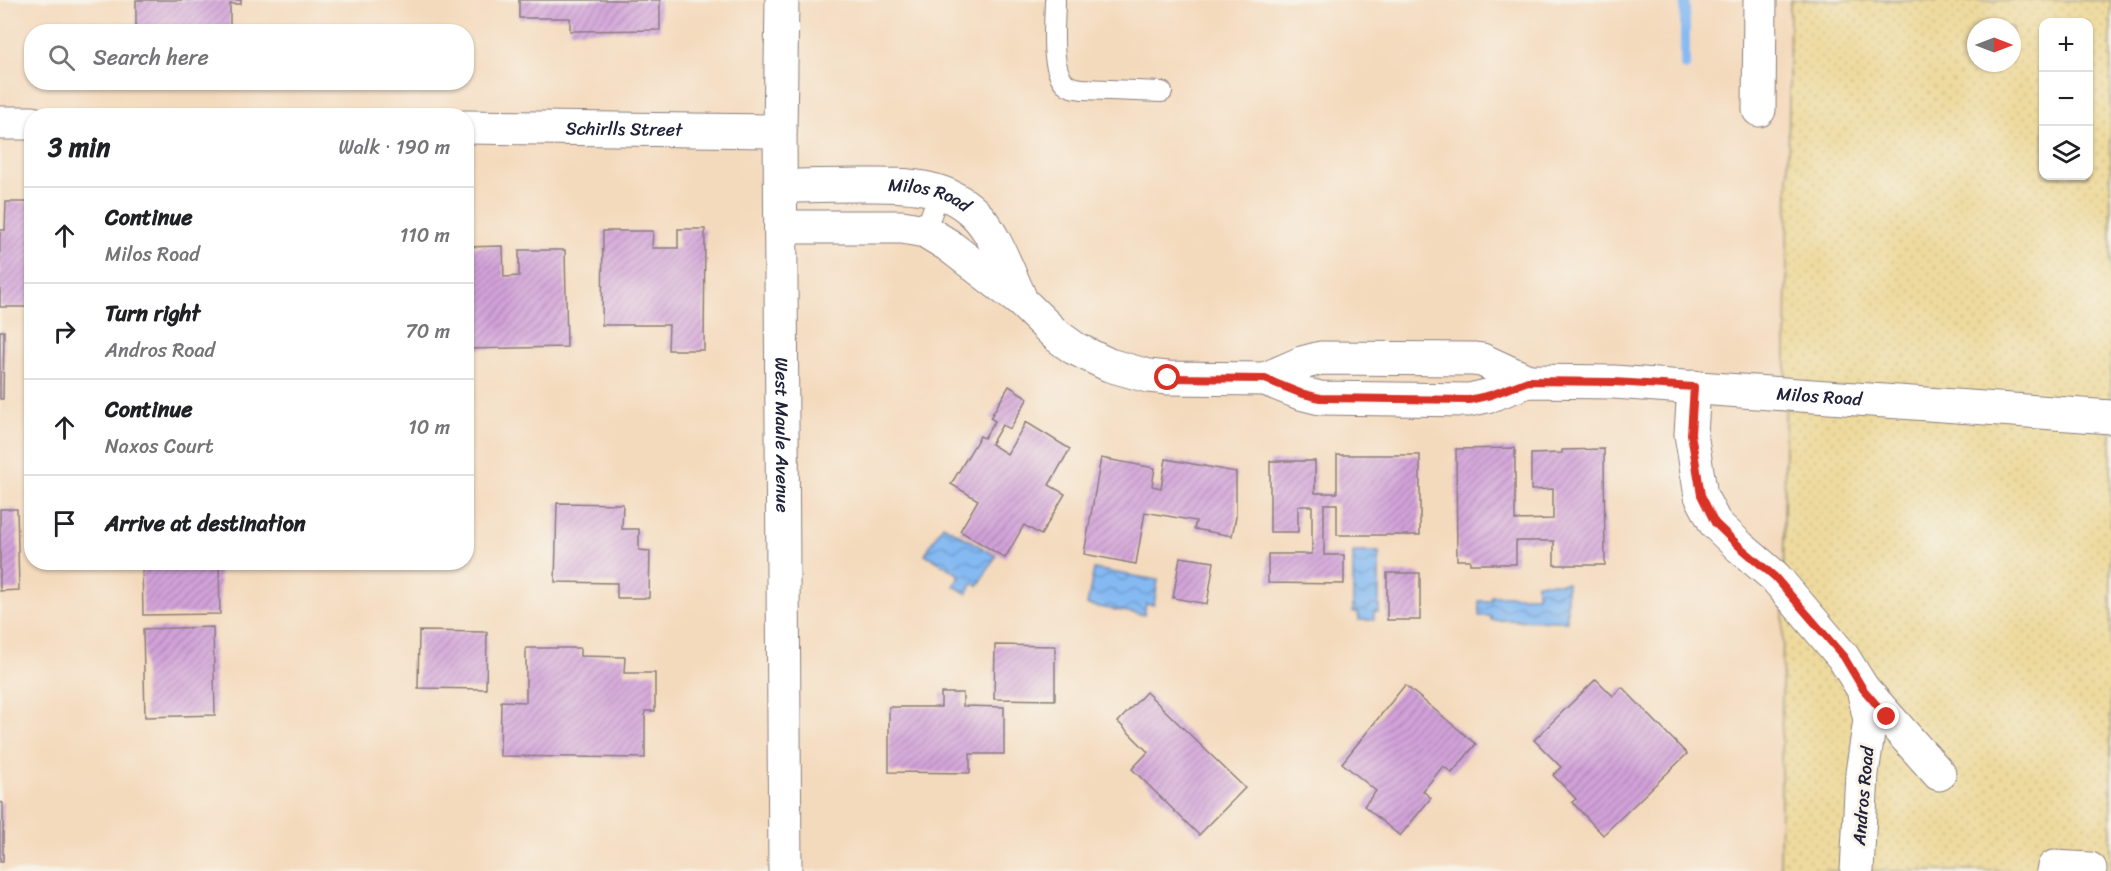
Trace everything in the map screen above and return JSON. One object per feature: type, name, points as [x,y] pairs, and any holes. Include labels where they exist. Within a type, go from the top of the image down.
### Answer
[{"type":"street","name":"West Maule Avenue","points":[[782,0],[780,227],[785,871]]},
{"type":"street","points":[[1759,110],[1760,0]]},
{"type":"street","points":[[0,123],[24,123]]},
{"type":"street","name":"Schirlls Street","points":[[474,128],[780,131]]},
{"type":"street","name":"Milos Road","points":[[780,186],[907,185],[940,191],[966,206],[984,225],[1022,302]]},
{"type":"street","name":"Milos Road","points":[[780,227],[902,227],[925,231],[948,245],[1022,302],[1074,348],[1092,358],[1129,372],[1168,378],[1265,379],[1302,363],[1321,358],[1473,359],[1492,364],[1528,381],[1614,382],[2111,417]]},
{"type":"street","name":"Andros Road","points":[[1694,387],[1691,434],[1701,495],[1715,523],[1775,577],[1844,657],[1863,689],[1870,720],[1862,773],[1857,871]]},
{"type":"street","points":[[1863,689],[1939,774]]},
{"type":"street","points":[[2053,871],[2054,867],[2090,869]]},
{"type":"lane","points":[[1054,0],[1055,60],[1064,83],[1070,87],[1083,89],[1162,92]]},
{"type":"lane","points":[[925,231],[940,191]]},
{"type":"sand","points":[[1790,0],[2111,0],[2111,871],[1780,871]]},
{"type":"water","points":[[943,525],[996,556],[978,586],[973,583],[967,594],[954,586],[960,575],[925,554]]},
{"type":"water","points":[[1353,552],[1379,552],[1379,612],[1374,612],[1374,620],[1359,620],[1358,612],[1353,612]]},
{"type":"water","points":[[1094,569],[1158,580],[1154,605],[1146,604],[1144,615],[1087,605]]},
{"type":"water","points":[[1537,583],[1567,583],[1567,621],[1491,620],[1491,616],[1479,616],[1479,601],[1491,601],[1491,596],[1537,596]]},
{"type":"building","points":[[136,0],[241,0],[241,4],[230,4],[230,24],[136,24]]},
{"type":"building","points":[[519,0],[660,0],[660,30],[570,31],[570,18],[519,18]]},
{"type":"building","points":[[6,202],[24,202],[24,307],[0,307],[0,230],[5,230]]},
{"type":"building","points":[[678,229],[705,229],[704,350],[668,350],[669,325],[602,325],[603,231],[653,231],[652,248],[678,248]]},
{"type":"building","points":[[503,246],[504,277],[519,276],[519,250],[565,250],[567,347],[474,349],[474,247]]},
{"type":"building","points":[[0,331],[4,331],[3,399],[0,399]]},
{"type":"building","points":[[1009,386],[1028,398],[1010,429],[1002,425],[991,444],[1007,454],[1026,422],[1070,449],[1049,485],[1065,494],[1041,535],[1024,525],[1005,558],[960,531],[978,500],[951,484],[980,436],[984,438],[995,421],[990,418]]},
{"type":"building","points":[[1515,448],[1515,520],[1553,519],[1553,489],[1531,490],[1531,454],[1562,453],[1562,450],[1604,449],[1605,565],[1554,565],[1554,541],[1516,541],[1516,564],[1470,564],[1470,560],[1457,560],[1456,449]]},
{"type":"building","points":[[1337,455],[1420,455],[1420,535],[1337,535],[1337,504],[1324,504],[1324,555],[1344,555],[1344,584],[1268,583],[1268,554],[1312,554],[1312,506],[1298,506],[1298,532],[1270,532],[1270,461],[1315,461],[1315,493],[1337,493]]},
{"type":"building","points":[[1101,458],[1155,468],[1152,486],[1161,488],[1166,459],[1236,472],[1236,517],[1232,536],[1194,529],[1196,521],[1145,512],[1136,564],[1084,554]]},
{"type":"building","points":[[557,503],[623,504],[622,529],[639,529],[639,550],[650,551],[649,598],[617,598],[617,583],[555,582]]},
{"type":"building","points":[[0,509],[17,509],[19,590],[0,591]]},
{"type":"building","points":[[1180,557],[1214,562],[1207,604],[1173,598]]},
{"type":"building","points":[[142,570],[219,570],[220,614],[143,615]]},
{"type":"building","points":[[1387,573],[1420,573],[1420,620],[1387,620]]},
{"type":"building","points":[[213,627],[215,715],[145,717],[143,629]]},
{"type":"building","points":[[419,631],[487,632],[486,689],[418,688]]},
{"type":"building","points":[[995,645],[1055,646],[1055,700],[994,699]]},
{"type":"building","points":[[526,648],[580,648],[580,656],[625,657],[624,673],[655,673],[655,711],[645,711],[645,758],[500,756],[501,701],[526,702]]},
{"type":"building","points":[[1596,679],[1613,696],[1622,687],[1687,754],[1603,835],[1572,802],[1576,799],[1553,775],[1561,767],[1534,740]]},
{"type":"building","points":[[1405,685],[1476,744],[1452,773],[1443,766],[1423,791],[1431,798],[1400,836],[1364,806],[1376,791],[1342,763]]},
{"type":"building","points":[[1146,692],[1245,788],[1199,835],[1132,769],[1148,752],[1118,722]]},
{"type":"building","points":[[941,693],[963,693],[963,706],[1004,707],[1004,754],[970,754],[970,773],[889,772],[889,707],[941,707]]},
{"type":"building","points":[[0,802],[3,803],[3,862],[0,862]]},
{"type":"waterway","points":[[1685,0],[1685,66]]},
{"type":"route","points":[[1168,378],[1265,379],[1308,396],[1320,398],[1469,400],[1479,399],[1528,381],[1614,382],[1694,387],[1691,434],[1701,495],[1715,523],[1775,577],[1808,614],[1844,657],[1863,689],[1887,717]]}]
